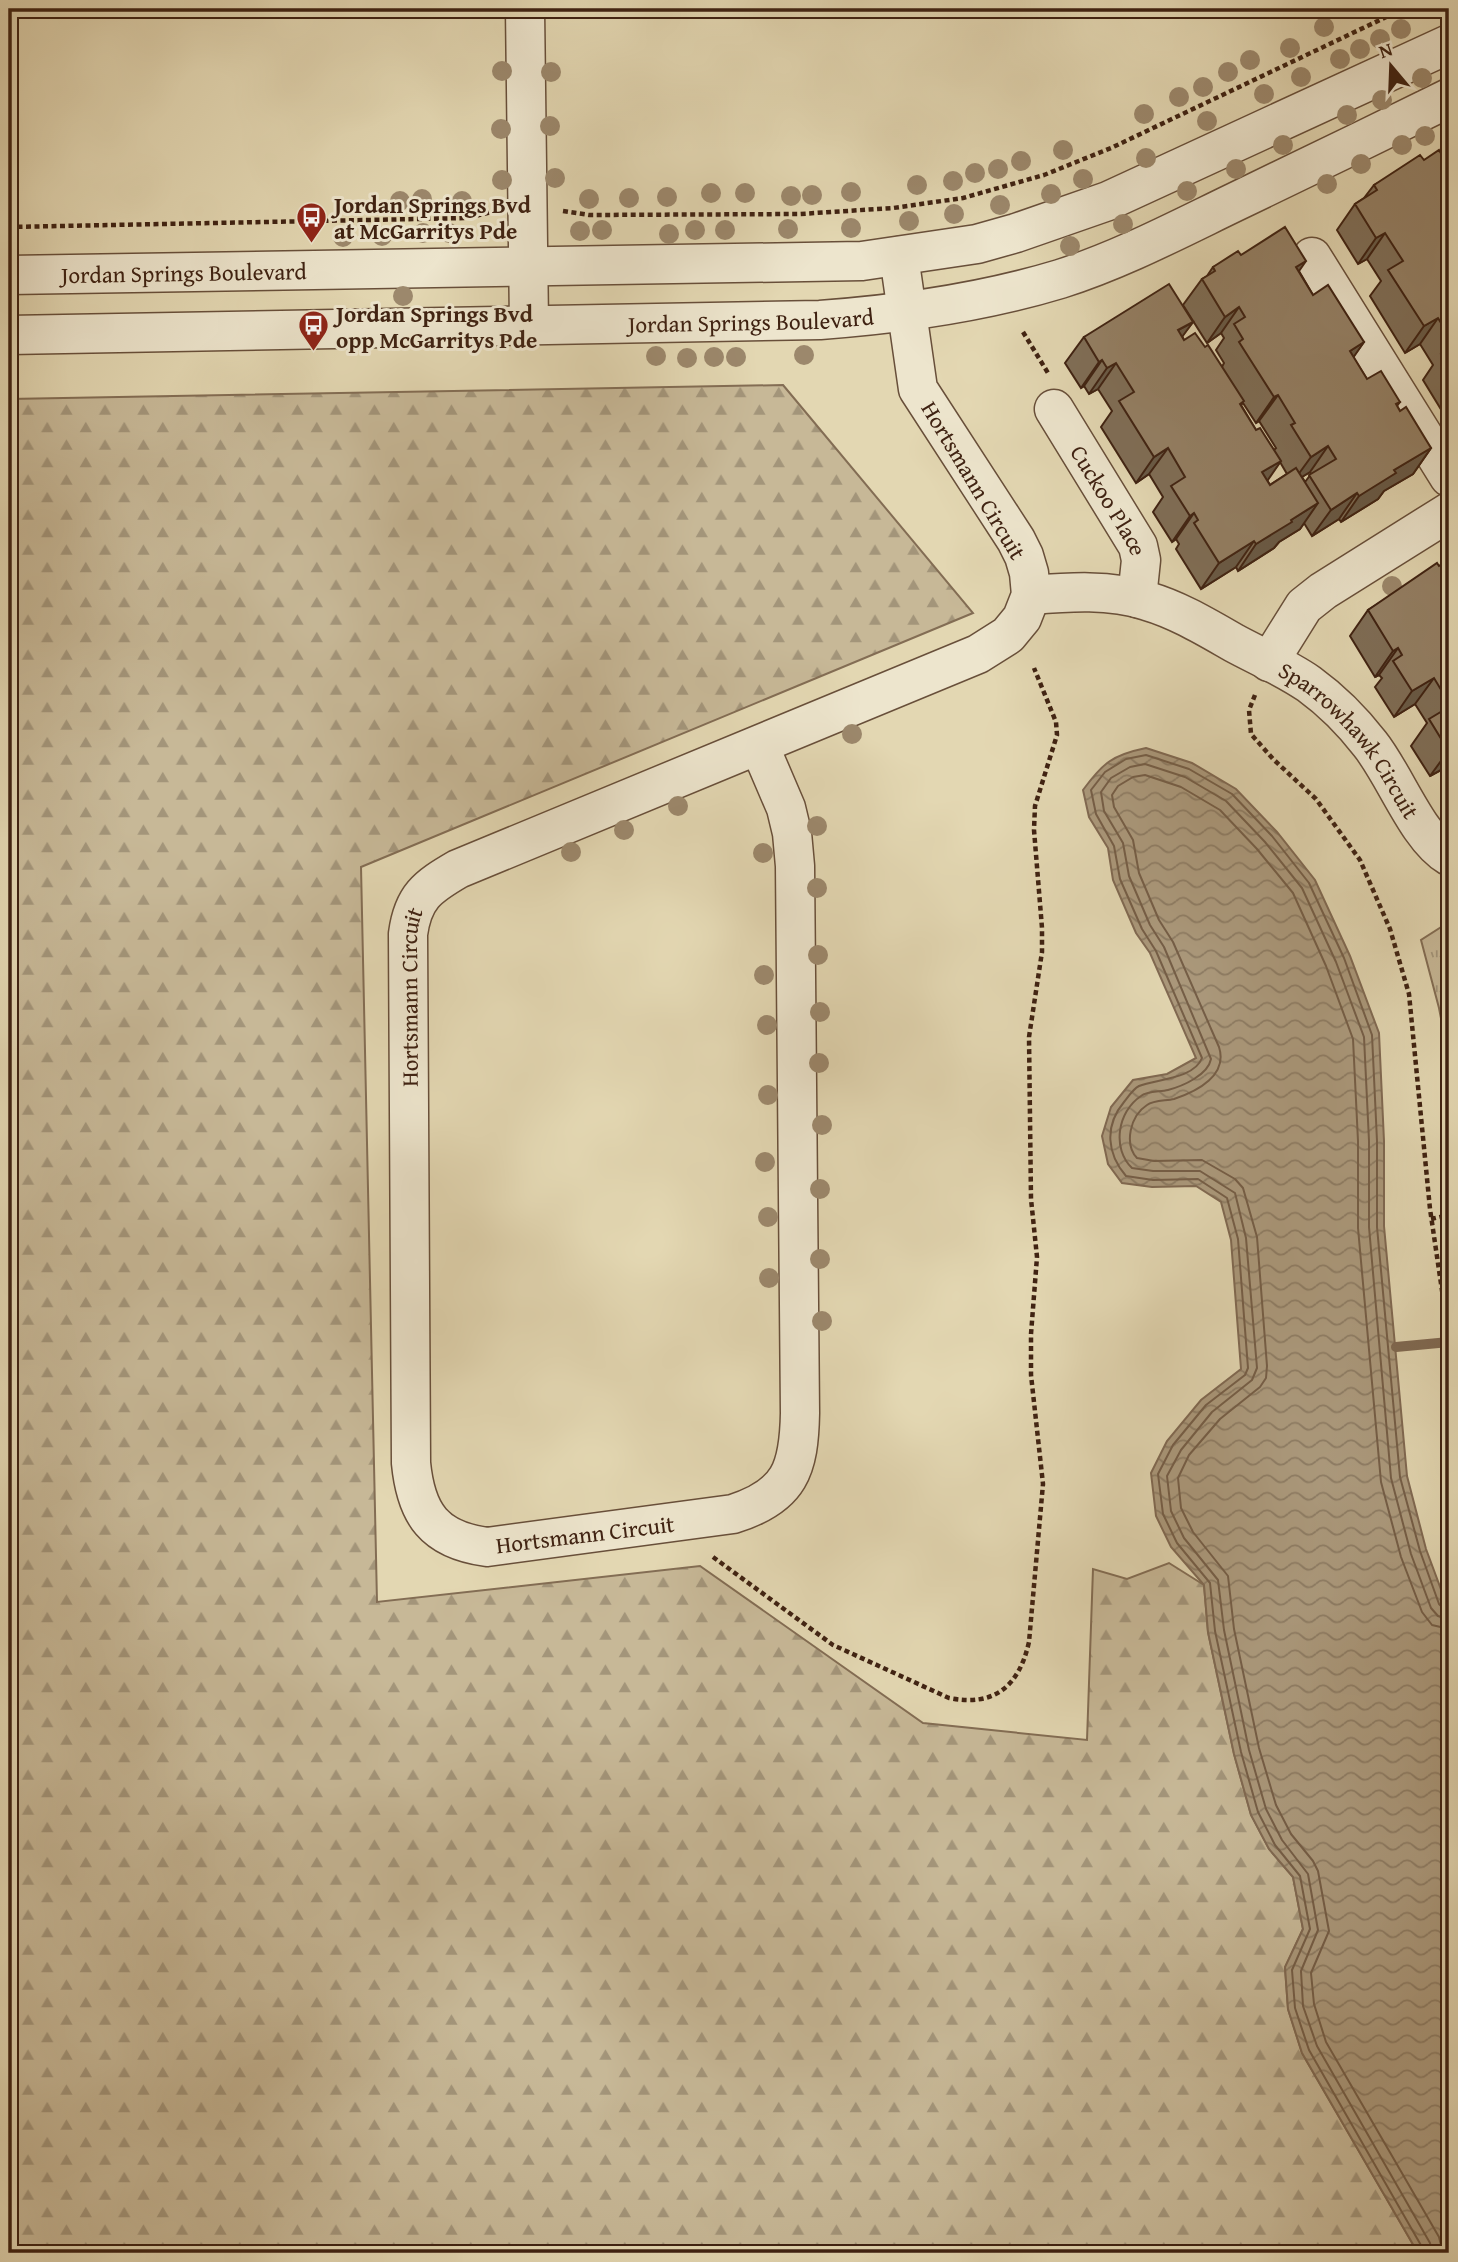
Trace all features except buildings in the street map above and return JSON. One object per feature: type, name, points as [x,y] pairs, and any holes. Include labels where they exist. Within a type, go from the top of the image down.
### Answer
[{"type":"street","points":[[525,9],[529,324]]},
{"type":"street","name":"Jordan Springs Boulevard","points":[[9,275],[862,261],[977,244],[1108,201],[1449,44]]},
{"type":"street","name":"Jordan Springs Boulevard","points":[[9,335],[820,320],[906,313],[1009,293],[1105,262],[1157,240],[1449,98]]},
{"type":"street","name":"Hortsmann Circuit","points":[[759,745],[786,808],[795,866],[800,1442],[795,1463],[787,1480],[773,1495],[756,1507],[733,1514],[487,1548],[452,1539],[436,1529],[421,1508],[413,1484],[411,1463],[408,934],[413,909],[420,896],[436,881],[458,869],[978,654],[1008,635],[1022,618],[1031,595],[1026,565],[1016,540],[918,389],[899,256]]},
{"type":"street","points":[[1312,257],[1449,477]]},
{"type":"street","name":"Cuckoo Place","points":[[1054,409],[1138,546],[1141,560],[1137,598]]},
{"type":"street","name":"Sparrowhawk Circuit","points":[[1269,662],[1304,606],[1323,591],[1449,513]]},
{"type":"street","name":"Sparrowhawk Circuit","points":[[1031,595],[1070,592],[1116,594],[1137,598],[1185,616],[1308,684],[1350,721],[1371,745],[1396,782],[1426,836],[1437,849],[1449,856]]},
{"type":"path","points":[[551,211],[589,215],[800,214],[893,208],[963,198],[1044,175],[1111,148],[1403,9]]},
{"type":"path","points":[[9,227],[467,218],[493,212]]},
{"type":"path","points":[[1269,662],[1250,710],[1251,734],[1273,759],[1316,799],[1360,860],[1390,929],[1409,994],[1431,1219],[1449,1338]]},
{"type":"path","points":[[713,1557],[833,1645],[949,1698],[967,1701],[985,1698],[1003,1689],[1016,1678],[1025,1661],[1044,1484],[1031,1375],[1037,1257],[1031,1199],[1029,1037],[1042,952],[1034,830],[1035,806],[1057,735],[1056,722],[1034,668]]},
{"type":"path","points":[[1431,1219],[1449,1215]]},
{"type":"green space","points":[[783,385],[973,613],[361,867],[377,1602],[700,1566],[923,1723],[1087,1740],[1093,1569],[1127,1579],[1169,1563],[1204,1585],[1208,1632],[1234,1754],[1251,1815],[1269,1849],[1293,1877],[1303,1929],[1285,1968],[1288,2009],[1302,2053],[1418,2253],[9,2253],[9,399]]},
{"type":"green space","points":[[1449,922],[1449,1060],[1421,940]]},
{"type":"water","points":[[1146,748],[1192,763],[1236,789],[1277,832],[1315,880],[1350,956],[1379,1033],[1384,1141],[1384,1226],[1407,1476],[1426,1549],[1449,1611],[1449,2251],[1418,2253],[1302,2053],[1288,2009],[1285,1967],[1303,1929],[1293,1877],[1269,1849],[1251,1815],[1234,1754],[1208,1632],[1204,1585],[1171,1547],[1156,1516],[1151,1473],[1167,1441],[1201,1400],[1241,1369],[1231,1240],[1221,1202],[1196,1186],[1152,1187],[1122,1183],[1108,1164],[1102,1136],[1111,1107],[1133,1080],[1167,1074],[1196,1058],[1150,953],[1136,933],[1113,880],[1108,848],[1089,817],[1083,790],[1097,773],[1116,757]]},
{"type":"waterway","points":[[1396,1347],[1449,1342]]},
{"type":"place","name":"Jordan Springs Bvd at McGarritys Pde","points":[[311,244]]},
{"type":"place","name":"Jordan Springs Bvd opp McGarritys Pde","points":[[313,353]]}]
